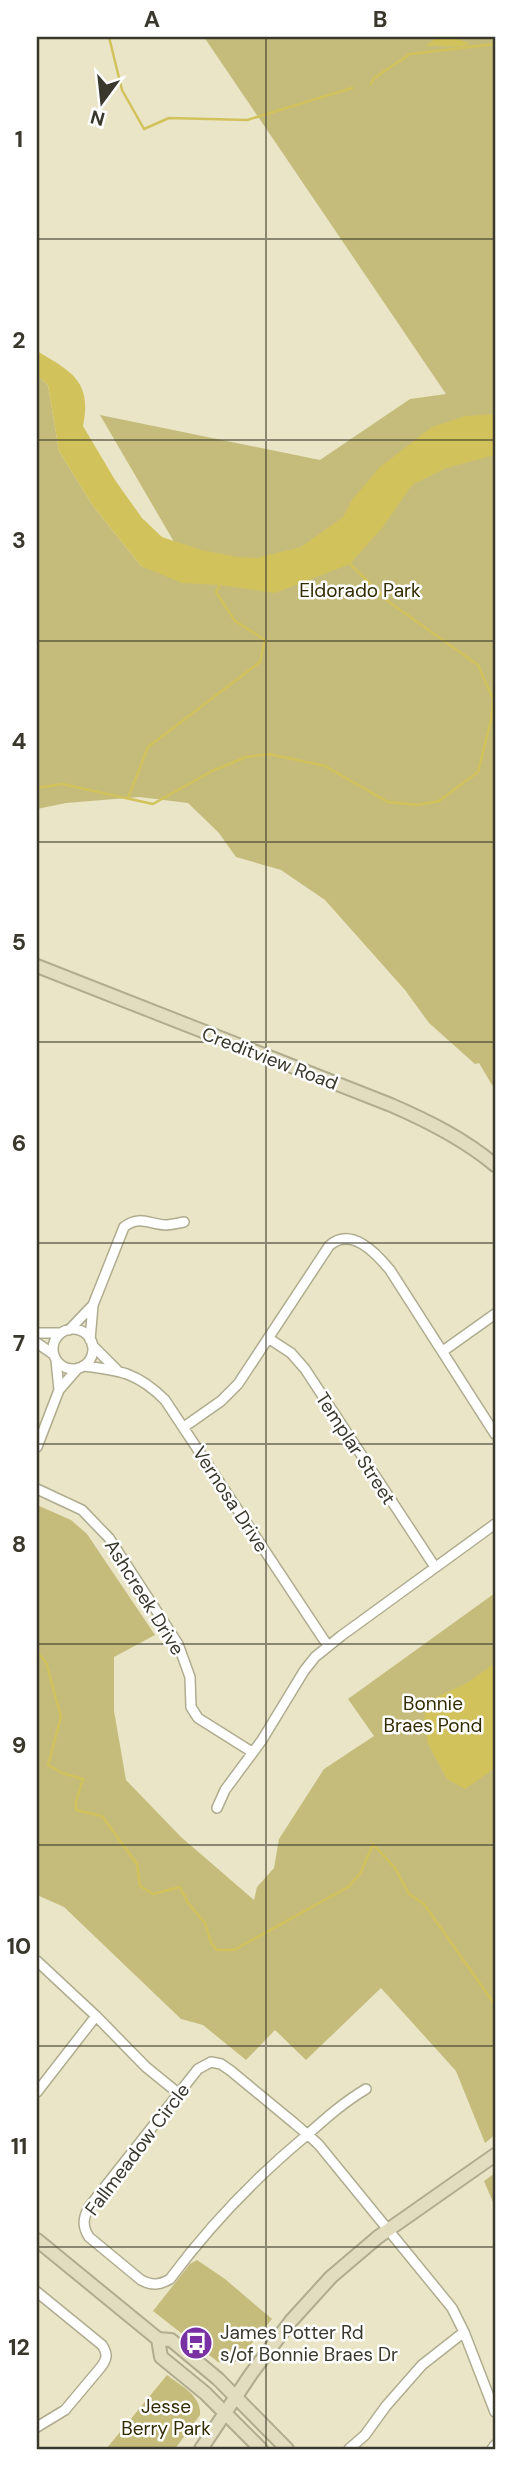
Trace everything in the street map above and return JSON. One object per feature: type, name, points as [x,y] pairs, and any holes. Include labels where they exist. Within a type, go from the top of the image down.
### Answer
[{"type":"street","name":"Creditview Road","points":[[37,966],[432,1123],[481,1153],[495,1165]]},
{"type":"street","points":[[37,1447],[59,1390],[91,1357],[93,1305],[121,1231],[128,1223],[142,1220],[164,1225],[184,1222]]},
{"type":"street","points":[[184,1427],[233,1389],[329,1246],[334,1241],[350,1239],[369,1248],[381,1259],[495,1434]]},
{"type":"street","points":[[59,1390],[54,1342],[93,1305]]},
{"type":"street","points":[[443,1351],[495,1314]]},
{"type":"street","points":[[37,1333],[82,1331],[91,1343]]},
{"type":"street","name":"Templar Street","points":[[268,1338],[291,1353],[304,1369],[435,1567]]},
{"type":"street","points":[[37,1343],[65,1367],[80,1367]]},
{"type":"street","name":"Vernosa Drive","points":[[91,1343],[117,1370]]},
{"type":"street","name":"Vernosa Drive","points":[[80,1367],[117,1370],[155,1390],[184,1427],[328,1646]]},
{"type":"street","name":"Ashcreek Drive","points":[[37,1489],[82,1510],[110,1538],[178,1644],[190,1677],[193,1712],[198,1718],[253,1752]]},
{"type":"street","points":[[217,1808],[225,1790],[253,1752],[304,1671],[328,1646],[495,1524]]},
{"type":"street","points":[[37,1961],[146,2067],[178,2093]]},
{"type":"street","points":[[37,2092],[96,2016]]},
{"type":"street","name":"Fallmeadow Circle","points":[[307,2134],[227,2208],[170,2279],[163,2283],[148,2283],[89,2237],[84,2226],[83,2218],[89,2207],[198,2069],[211,2062],[221,2064],[307,2134],[319,2145],[452,2308],[495,2412]]},
{"type":"street","points":[[307,2134],[343,2103],[366,2089]]},
{"type":"street","points":[[201,2449],[290,2322],[338,2270],[389,2229],[495,2155]]},
{"type":"street","points":[[38,2243],[158,2339],[171,2340],[236,2397],[287,2449]]},
{"type":"street","points":[[37,2292],[107,2352],[101,2367],[65,2410],[37,2427]]},
{"type":"street","points":[[349,2449],[365,2435],[410,2378],[464,2332]]},
{"type":"street","points":[[158,2339],[161,2357],[205,2393],[261,2449]]},
{"type":"street","points":[[492,2449],[495,2445]]},
{"type":"green space","name":"Eldorado Park","points":[[204,37],[495,37],[495,1090],[479,1063],[475,1064],[429,1023],[405,990],[325,900],[281,870],[236,857],[219,833],[188,803],[139,797],[66,803],[37,809],[37,375],[48,385],[59,451],[93,506],[141,566],[198,583],[100,415],[320,460],[410,399],[446,394]]},
{"type":"green space","name":"Bonnie Braes Pond","points":[[37,1505],[71,1520],[87,1534],[155,1635],[114,1657],[114,1711],[126,1780],[181,1837],[254,1900],[257,1887],[274,1868],[279,1839],[324,1769],[374,1736],[348,1699],[495,1593],[495,2135],[485,2143],[456,2071],[381,1988],[306,2060],[275,2030],[246,2060],[203,2025],[181,2019],[64,1907],[37,1895]]},
{"type":"green space","points":[[495,2173],[495,2207],[484,2181]]},
{"type":"green space","points":[[197,2260],[225,2279],[272,2319],[237,2361],[230,2364],[218,2362],[153,2311],[190,2264]]},
{"type":"green space","name":"Jesse Berry Park","points":[[167,2375],[194,2397],[200,2408],[200,2415],[175,2449],[106,2449]]},
{"type":"shaded area","points":[[438,37],[454,37],[470,44],[454,47],[425,46]]},
{"type":"shaded area","points":[[37,351],[60,365],[77,380],[85,398],[83,426],[115,480],[142,518],[162,537],[201,550],[256,558],[301,547],[343,517],[352,500],[380,467],[432,427],[466,416],[495,414],[495,455],[446,468],[412,485],[382,528],[350,564],[275,593],[182,583],[141,566],[93,506],[59,451],[48,385],[37,375]]},
{"type":"shaded area","points":[[495,1663],[495,1768],[465,1789],[447,1779],[428,1744],[424,1719],[426,1706],[432,1699],[467,1683]]},
{"type":"waterway","points":[[109,37],[122,90],[144,129],[169,118],[247,120],[352,88]]},
{"type":"waterway","points":[[371,84],[374,78],[410,54],[495,44]]},
{"type":"waterway","points":[[37,788],[62,784],[153,804],[212,771],[246,757],[269,754],[325,766],[388,802],[418,805],[439,801],[478,772],[491,720],[493,699],[478,665],[389,602],[348,562]]},
{"type":"waterway","points":[[128,798],[148,747],[260,662],[265,640],[235,621],[216,592],[220,585]]},
{"type":"waterway","points":[[37,1652],[46,1662],[61,1717],[48,1765],[62,1773],[83,1779],[76,1810],[102,1816],[137,1864],[140,1886],[153,1894],[180,1887],[188,1903],[205,1923],[211,1943],[217,1950],[234,1950],[348,1887],[360,1874],[373,1844],[395,1868],[409,1894],[424,1904],[495,2005]]},
{"type":"place","name":"James Potter Rd s/of Bonnie Braes Dr","points":[[196,2343]]}]
